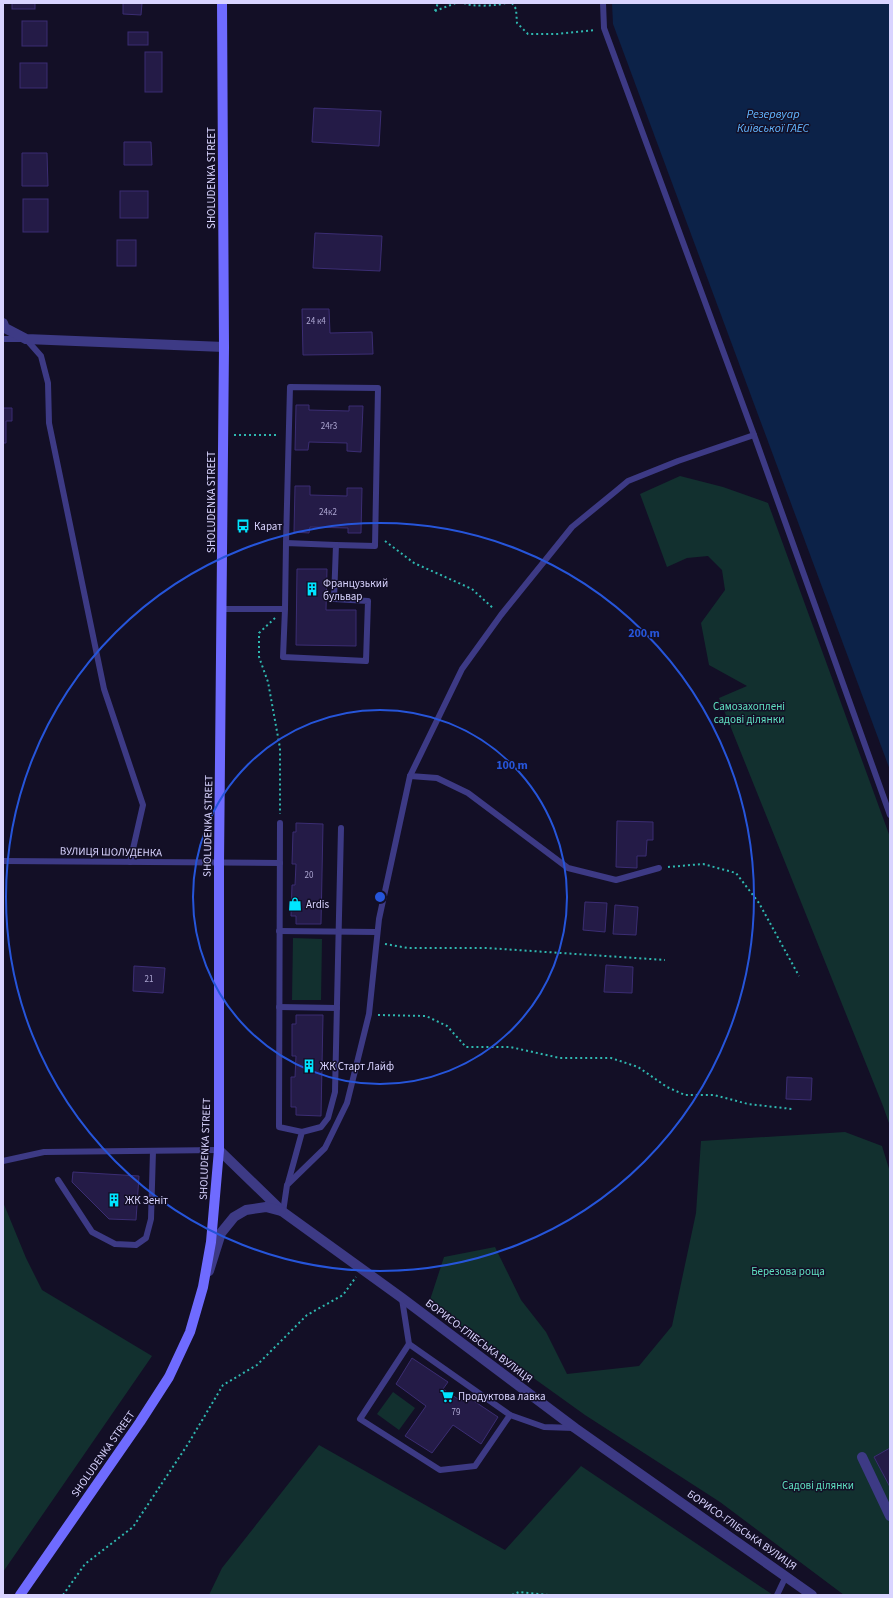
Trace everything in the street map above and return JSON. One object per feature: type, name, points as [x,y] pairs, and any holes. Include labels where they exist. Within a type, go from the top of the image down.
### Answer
[{"type":"main road","name":"SHOLUDENKA STREET","points":[[20,1595],[140,1422],[169,1377],[190,1332],[203,1287],[211,1242],[219,1150],[219,863],[224,346],[222,3]]},
{"type":"street","points":[[3,323],[5,328],[26,339],[224,346]]},
{"type":"street","name":"БОРИСО-ГЛІБСЬКА ВУЛИЦЯ","points":[[219,1150],[283,1212],[402,1298],[575,1428],[812,1595]]},
{"type":"street","points":[[203,1287],[221,1233],[234,1217],[246,1210],[266,1207],[283,1212]]},
{"type":"street","points":[[862,1457],[890,1516]]},
{"type":"lane","points":[[603,3],[604,28],[754,435],[890,815]]},
{"type":"lane","points":[[3,339],[26,339],[41,356],[48,383],[49,423],[104,688],[144,804],[130,862]]},
{"type":"lane","points":[[286,543],[375,546],[378,388],[290,387],[283,657],[366,661],[368,601],[334,599],[336,545]]},
{"type":"lane","points":[[287,1185],[325,1148],[347,1103],[369,1014],[375,943],[410,776],[462,669],[502,615],[572,527],[628,481],[678,461],[754,435]]},
{"type":"lane","points":[[222,609],[285,609]]},
{"type":"lane","points":[[410,776],[437,778],[468,793],[568,868],[616,880],[659,868]]},
{"type":"lane","points":[[280,823],[279,1127],[302,1132],[321,1127],[328,1118],[335,1092],[341,828]]},
{"type":"lane","name":"ВУЛИЦЯ ШОЛУДЕНКА","points":[[3,861],[280,863]]},
{"type":"lane","points":[[279,931],[377,932]]},
{"type":"lane","points":[[279,1007],[337,1008]]},
{"type":"lane","points":[[283,1212],[287,1185],[302,1132]]},
{"type":"lane","points":[[3,1161],[44,1152],[219,1150]]},
{"type":"lane","points":[[58,1180],[92,1232],[115,1244],[136,1245],[146,1238],[151,1219],[153,1151]]},
{"type":"lane","points":[[402,1298],[410,1344],[360,1419],[440,1470],[475,1466],[510,1415]]},
{"type":"lane","points":[[410,1344],[510,1415],[544,1427],[575,1428]]},
{"type":"lane","points":[[777,1595],[786,1576]]},
{"type":"path","points":[[438,3],[435,11],[456,3]]},
{"type":"path","points":[[464,3],[501,5],[506,3]]},
{"type":"path","points":[[512,3],[516,9],[517,23],[528,34],[565,33],[604,28]]},
{"type":"path","points":[[223,434],[288,436]]},
{"type":"path","points":[[376,534],[414,563],[472,590],[502,615]]},
{"type":"path","points":[[280,823],[280,748],[268,682],[259,657],[259,633],[285,609]]},
{"type":"path","points":[[659,868],[703,864],[736,873],[759,904],[799,976]]},
{"type":"path","points":[[375,943],[408,948],[487,948],[665,960]]},
{"type":"path","points":[[369,1014],[426,1016],[447,1026],[466,1047],[510,1047],[560,1058],[611,1058],[638,1067],[667,1087],[685,1095],[714,1095],[748,1104],[792,1109]]},
{"type":"path","points":[[63,1595],[85,1564],[133,1527],[188,1444],[223,1385],[257,1365],[307,1315],[343,1295],[361,1269]]},
{"type":"path","points":[[512,1595],[519,1592],[548,1595]]},
{"type":"green space","name":"Самозахоплені садові ділянки","points":[[680,476],[723,487],[768,503],[890,837],[890,1126],[719,698],[747,686],[709,665],[701,623],[725,590],[722,570],[708,556],[687,558],[667,567],[640,494]]},
{"type":"green space","points":[[293,938],[322,939],[321,1000],[292,1000]]},
{"type":"green space","name":"Березова роща","points":[[845,1132],[882,1146],[890,1172],[890,1595],[844,1595],[720,1502],[585,1415],[429,1303],[444,1257],[495,1247],[521,1300],[546,1332],[567,1374],[639,1366],[672,1326],[696,1213],[701,1141]]},
{"type":"green space","points":[[3,1202],[26,1258],[42,1290],[152,1356],[3,1572]]},
{"type":"green space","points":[[393,1392],[415,1408],[399,1430],[377,1414]]},
{"type":"green space","points":[[319,1445],[505,1550],[581,1466],[773,1595],[209,1595],[222,1568]]},
{"type":"water","name":"Резервуар Київської ГАЕС","points":[[612,3],[890,3],[890,770],[613,24]]},
{"type":"building","points":[[12,3],[35,3],[35,9],[12,9]]},
{"type":"building","points":[[123,3],[142,3],[141,15],[123,14]]},
{"type":"building","points":[[22,21],[47,21],[47,46],[22,46]]},
{"type":"building","points":[[128,32],[148,32],[148,45],[128,45]]},
{"type":"building","points":[[145,52],[162,52],[162,92],[145,92]]},
{"type":"building","points":[[20,63],[47,63],[47,88],[20,88]]},
{"type":"building","points":[[314,108],[381,111],[379,146],[312,142]]},
{"type":"building","points":[[124,142],[151,142],[152,165],[124,165]]},
{"type":"building","points":[[22,153],[47,153],[48,186],[22,186]]},
{"type":"building","points":[[120,191],[148,191],[148,218],[120,218]]},
{"type":"building","points":[[23,199],[48,199],[48,232],[23,232]]},
{"type":"building","points":[[315,233],[382,236],[380,271],[313,268]]},
{"type":"building","points":[[117,240],[136,240],[136,266],[117,266]]},
{"type":"building","points":[[302,309],[329,309],[330,333],[372,332],[373,354],[303,355]]},
{"type":"building","points":[[296,405],[309,405],[309,410],[349,411],[349,406],[363,406],[361,452],[347,451],[347,443],[309,442],[308,450],[295,450]]},
{"type":"building","points":[[3,408],[12,408],[12,421],[6,421],[6,443],[3,443]]},
{"type":"building","points":[[295,486],[310,486],[310,495],[347,496],[347,488],[362,488],[361,533],[348,533],[348,528],[310,527],[309,533],[294,532]]},
{"type":"building","name":"Французький бульвар","points":[[297,569],[327,569],[326,610],[356,610],[356,646],[296,645]]},
{"type":"building","points":[[617,821],[653,822],[653,840],[647,840],[646,856],[637,856],[637,868],[616,867]]},
{"type":"building","points":[[296,823],[323,824],[321,924],[296,924],[296,916],[291,916],[292,885],[295,885],[296,864],[292,864],[293,832],[296,832]]},
{"type":"building","points":[[585,902],[607,903],[605,932],[583,930]]},
{"type":"building","points":[[615,905],[638,907],[636,935],[613,934]]},
{"type":"building","points":[[606,965],[633,967],[632,993],[604,992]]},
{"type":"building","points":[[134,966],[165,968],[163,993],[133,991]]},
{"type":"building","name":"ЖК Старт Лайф","points":[[296,1015],[323,1015],[321,1116],[296,1115],[296,1107],[291,1107],[291,1077],[295,1077],[296,1056],[292,1056],[292,1024],[296,1024]]},
{"type":"building","points":[[787,1077],[812,1078],[811,1100],[786,1099]]},
{"type":"building","name":"ЖК Зеніт","points":[[73,1172],[139,1176],[136,1220],[109,1219],[72,1182]]},
{"type":"building","points":[[412,1358],[448,1382],[443,1389],[461,1401],[465,1395],[498,1417],[481,1444],[453,1425],[432,1453],[405,1436],[426,1406],[396,1384]]},
{"type":"building","points":[[890,1448],[890,1487],[874,1457]]},
{"type":"place","name":"Карат","points":[[243,526]]},
{"type":"place","name":"Французький бульвар","points":[[312,589]]},
{"type":"place","name":"Ardis","points":[[295,904]]},
{"type":"place","name":"ЖК Старт Лайф","points":[[309,1066]]},
{"type":"place","name":"ЖК Зеніт","points":[[114,1200]]},
{"type":"place","name":"Продуктова лавка","points":[[447,1396]]},
{"type":"park label","name":"Садові ділянки","points":[[818,1485]]}]
